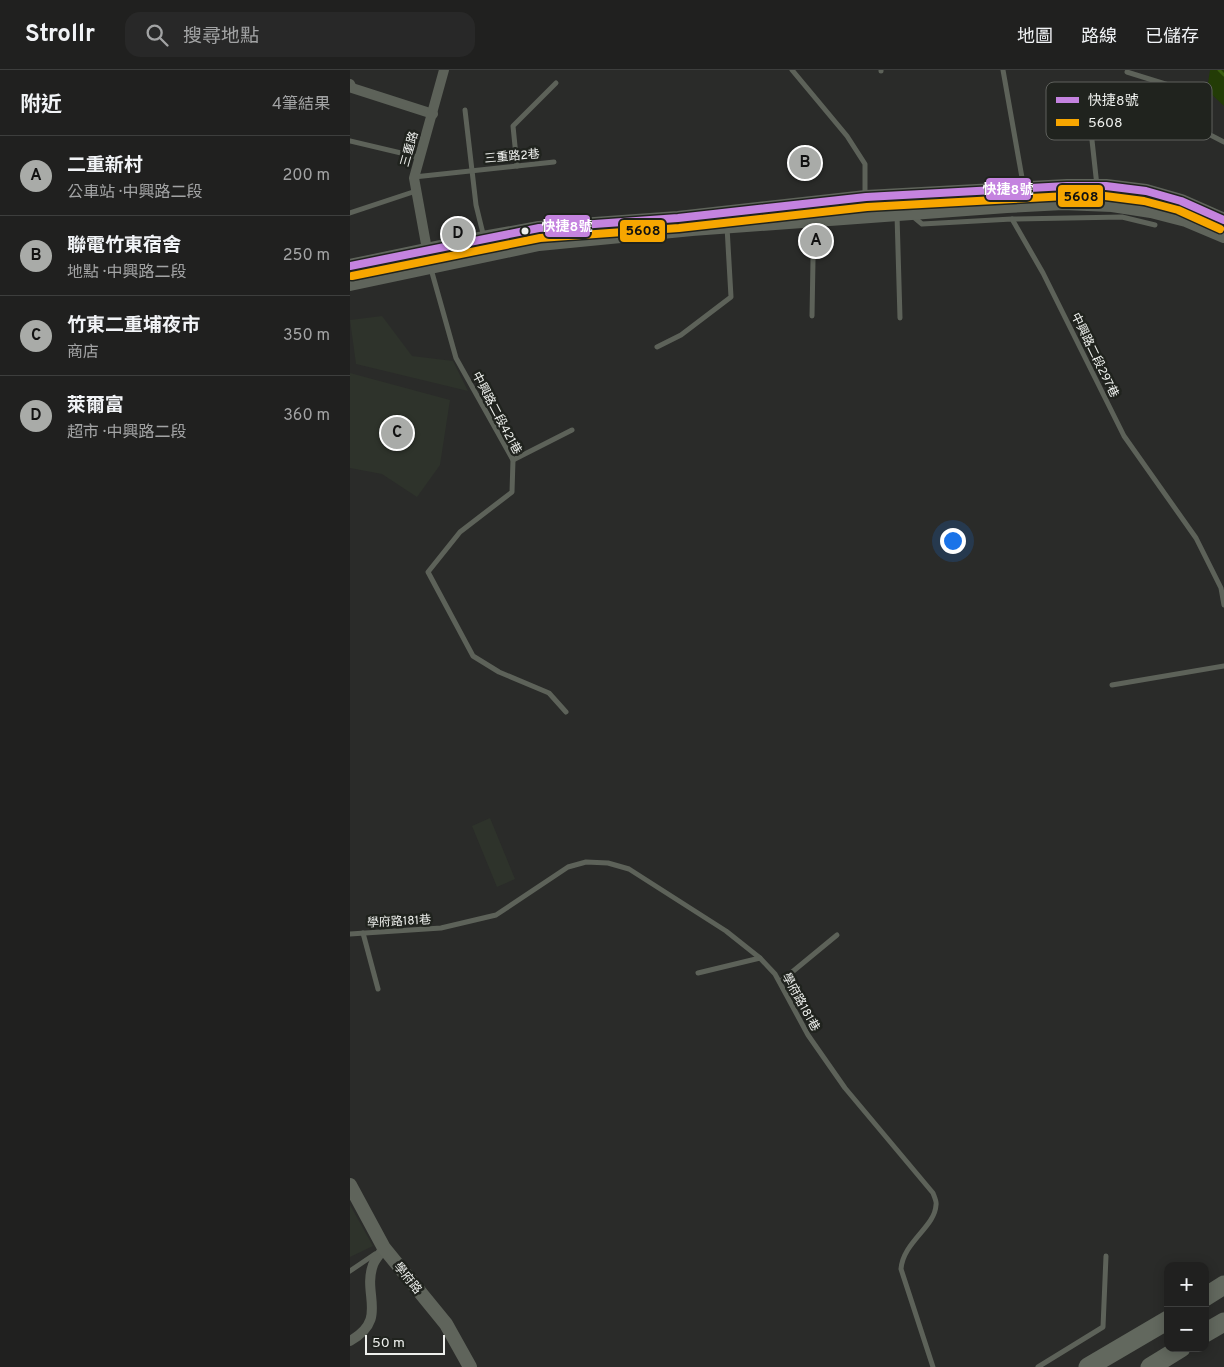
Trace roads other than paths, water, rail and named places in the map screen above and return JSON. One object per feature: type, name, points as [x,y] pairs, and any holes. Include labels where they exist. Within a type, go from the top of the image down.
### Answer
[{"type":"highway","points":[[1209,1294],[1224,1285]]},
{"type":"highway","points":[[1088,1367],[1164,1322]]},
{"type":"highway","points":[[1209,1331],[1224,1322]]},
{"type":"highway","points":[[1150,1367],[1174,1352]]},
{"type":"main road","points":[[350,284],[539,244],[866,197],[1097,186],[1146,192],[1181,201],[1224,220]]},
{"type":"main road","points":[[350,266],[539,228],[678,224],[727,227],[1073,203],[1112,205],[1151,211],[1186,220],[1224,236]]},
{"type":"main road","name":"學府路","points":[[350,1185],[384,1248],[446,1324],[470,1367]]},
{"type":"street","name":"三重路","points":[[430,266],[414,178],[418,157],[433,114],[444,70]]},
{"type":"street","points":[[350,84],[352,88],[433,114]]},
{"type":"street","points":[[350,1341],[360,1335],[369,1325],[373,1314],[373,1264],[384,1248]]},
{"type":"lane","points":[[792,70],[847,136],[865,164],[865,216]]},
{"type":"lane","points":[[1003,70],[1024,189],[1024,205]]},
{"type":"lane","points":[[1127,72],[1159,82]]},
{"type":"lane","points":[[517,166],[513,126],[556,83]]},
{"type":"lane","points":[[465,110],[472,170]]},
{"type":"lane","points":[[1212,136],[1224,142]]},
{"type":"lane","points":[[350,140],[418,157]]},
{"type":"lane","points":[[1092,140],[1097,186]]},
{"type":"lane","name":"三重路2巷","points":[[414,178],[554,162]]},
{"type":"lane","name":"三重路2巷","points":[[472,170],[483,238],[488,255]]},
{"type":"lane","points":[[350,213],[416,191]]},
{"type":"lane","points":[[900,318],[903,214],[911,195]]},
{"type":"lane","points":[[812,316],[814,203]]},
{"type":"lane","points":[[903,214],[922,224],[1012,219],[1122,217],[1155,225]]},
{"type":"lane","name":"中興路二段297巷","points":[[1012,219],[1043,273],[1124,436],[1196,538],[1221,588],[1224,605]]},
{"type":"lane","points":[[657,347],[681,335],[731,297],[727,227]]},
{"type":"lane","name":"中興路二段421巷","points":[[430,266],[456,358],[513,460],[512,492],[460,532],[428,572],[473,656],[499,672],[550,693],[566,712]]},
{"type":"lane","points":[[513,460],[572,430]]},
{"type":"lane","points":[[1112,685],[1224,666]]},
{"type":"lane","name":"學府路181巷","points":[[350,934],[441,928],[496,915],[568,867],[586,862],[608,863],[629,869],[743,943],[760,958],[780,982],[808,1035],[845,1088],[933,1193],[936,1205],[931,1218],[902,1258],[901,1269],[933,1367]]},
{"type":"lane","points":[[363,933],[378,989]]},
{"type":"lane","points":[[780,982],[837,935]]},
{"type":"lane","points":[[698,973],[760,958]]},
{"type":"lane","points":[[350,1271],[384,1248]]},
{"type":"lane","points":[[1038,1367],[1104,1327],[1106,1256]]},
{"type":"waterway","points":[[1219,70],[1224,75]]},
{"type":"place","name":"聯電竹東宿舍","points":[[805,163]]},
{"type":"place","name":"萊爾富","points":[[458,234]]},
{"type":"place","name":"二重新村","points":[[816,241]]},
{"type":"place","name":"竹東二重埔夜市","points":[[397,433]]}]
